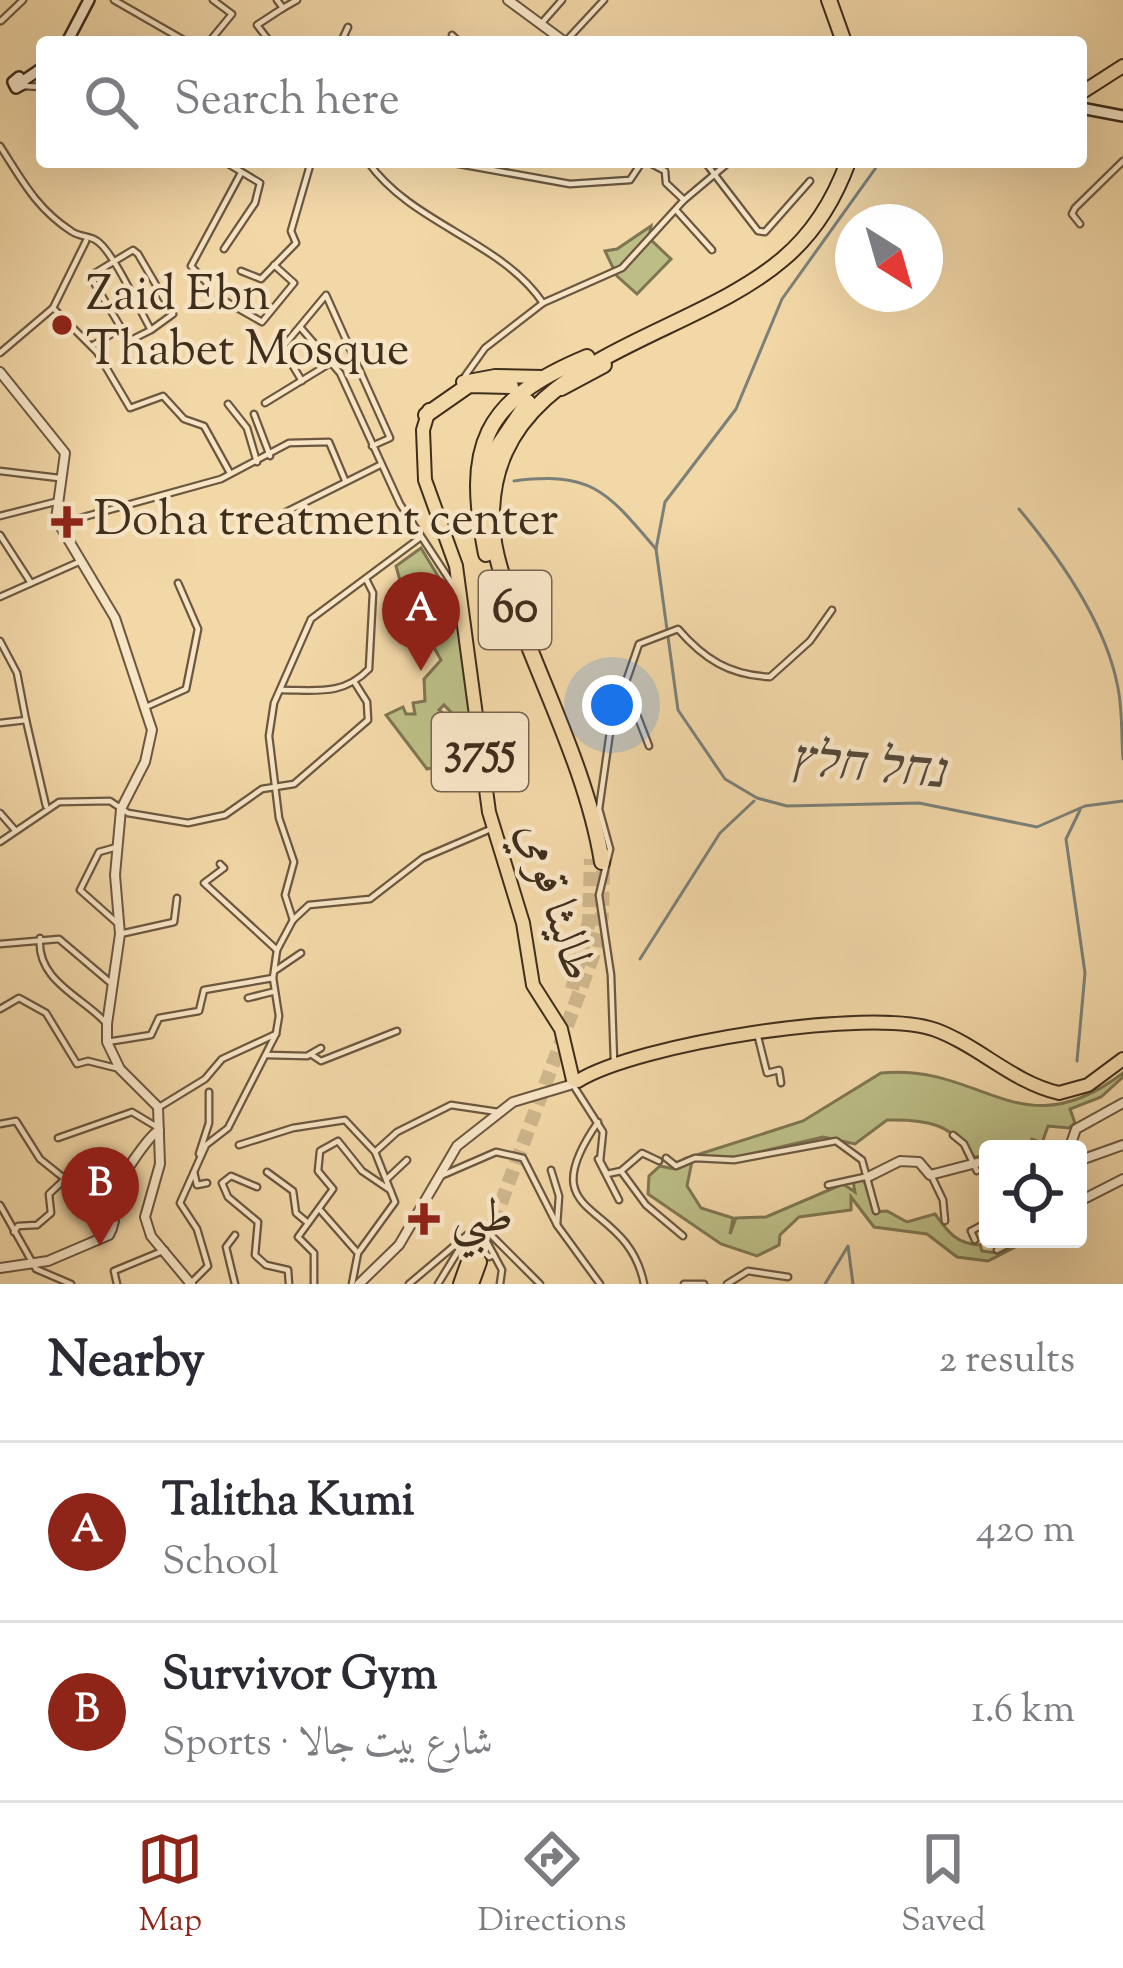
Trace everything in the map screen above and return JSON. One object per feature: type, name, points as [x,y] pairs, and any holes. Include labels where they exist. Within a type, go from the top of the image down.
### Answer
[{"type":"highway","points":[[830,0],[848,36]]},
{"type":"highway","points":[[839,0],[849,36]]},
{"type":"highway","name":"60","points":[[490,458],[528,407],[569,369],[766,265],[807,225],[840,168]]},
{"type":"highway","name":"60","points":[[596,860],[485,536],[496,421],[512,389],[678,322],[758,279],[802,242],[824,214],[842,168]]},
{"type":"highway","points":[[561,388],[678,322]]},
{"type":"highway","name":"60","points":[[490,458],[521,408],[587,358]]},
{"type":"highway","points":[[426,415],[465,386],[512,389]]},
{"type":"highway","points":[[461,1284],[475,1259],[471,1284]]},
{"type":"main road","points":[[70,36],[89,0]]},
{"type":"main road","points":[[1087,91],[1102,85],[1123,66]]},
{"type":"main road","points":[[16,86],[36,72]]},
{"type":"main road","points":[[1087,109],[1123,116]]},
{"type":"main road","points":[[426,415],[464,382],[512,389],[569,369]]},
{"type":"main road","name":"طاليثا قومي","points":[[426,415],[425,480],[461,596],[493,828],[523,923],[533,986],[561,1029],[574,1084]]},
{"type":"main road","points":[[574,1084],[614,1061],[794,1025],[917,1024],[1059,1093],[1088,1084],[1123,1059]]},
{"type":"street","points":[[2,21],[23,0]]},
{"type":"street","points":[[114,0],[177,36]]},
{"type":"street","points":[[213,0],[232,14],[214,36]]},
{"type":"street","points":[[277,0],[283,8]]},
{"type":"street","points":[[265,36],[257,25],[298,0]]},
{"type":"street","points":[[540,26],[562,0]]},
{"type":"street","points":[[566,36],[604,0]]},
{"type":"street","points":[[516,2],[554,36]]},
{"type":"street","points":[[344,36],[348,27]]},
{"type":"street","points":[[16,86],[36,87]]},
{"type":"street","points":[[0,146],[34,202],[97,240],[151,330]]},
{"type":"street","points":[[1080,224],[1072,214],[1075,208],[1123,161]]},
{"type":"street","points":[[224,249],[255,203],[260,183],[234,168]]},
{"type":"street","points":[[241,271],[257,280],[296,243],[291,231],[309,168]]},
{"type":"street","points":[[374,168],[416,209],[520,272],[542,302]]},
{"type":"street","points":[[483,168],[594,185],[630,180],[640,168]]},
{"type":"street","points":[[512,173],[515,168]]},
{"type":"street","points":[[658,168],[684,200]]},
{"type":"street","points":[[709,168],[758,232],[765,232],[810,182]]},
{"type":"street","points":[[464,382],[475,359],[542,302],[614,274],[684,200],[722,168]]},
{"type":"street","points":[[207,283],[191,266],[241,173]]},
{"type":"street","points":[[675,210],[712,250]]},
{"type":"street","points":[[0,352],[53,308],[87,238]]},
{"type":"street","points":[[133,250],[173,314],[129,341],[120,329],[91,276],[133,250]]},
{"type":"street","points":[[225,301],[262,322],[294,283],[274,265]]},
{"type":"street","points":[[302,381],[283,348],[326,296],[390,438],[372,446]]},
{"type":"street","points":[[53,308],[92,346],[130,408],[163,396],[184,419],[204,426],[231,475]]},
{"type":"street","points":[[300,327],[349,388],[380,466],[461,596]]},
{"type":"street","points":[[92,346],[120,329]]},
{"type":"street","points":[[266,404],[332,362]]},
{"type":"street","points":[[0,373],[65,453],[65,478],[55,502],[59,525],[115,618],[153,741],[121,809],[117,847],[120,932],[107,1042],[120,1069],[158,1107],[157,1180],[145,1217],[190,1284],[208,1266],[196,1229],[180,1203],[206,1145],[228,1128],[276,1034],[280,1016],[272,992],[273,974],[278,950],[293,920],[309,905],[370,899],[423,858],[493,828]]},
{"type":"street","points":[[349,388],[365,380]]},
{"type":"street","points":[[228,404],[247,428],[257,463]]},
{"type":"street","points":[[254,414],[270,456]]},
{"type":"street","points":[[59,525],[231,475],[289,443],[326,440],[345,480]]},
{"type":"street","points":[[286,512],[380,466]]},
{"type":"street","points":[[0,471],[65,478]]},
{"type":"street","points":[[0,517],[55,502]]},
{"type":"street","points":[[0,535],[31,583]]},
{"type":"street","points":[[293,920],[284,895],[296,871],[279,818],[269,736],[281,689],[306,625],[422,537]]},
{"type":"street","points":[[0,597],[81,561]]},
{"type":"street","points":[[281,689],[322,694],[355,683],[372,665],[373,593],[366,579]]},
{"type":"street","points":[[145,707],[186,689],[198,629],[178,583]]},
{"type":"street","points":[[614,1061],[611,975],[599,895],[610,849],[598,809],[608,736],[642,640],[679,628],[697,652],[727,670],[776,675],[832,610]]},
{"type":"street","points":[[0,641],[17,673],[46,806]]},
{"type":"street","points":[[0,842],[46,806],[96,800],[188,824],[225,815],[262,789],[294,784],[368,720],[367,702],[355,683]]},
{"type":"street","points":[[626,684],[649,746]]},
{"type":"street","points":[[0,723],[26,720]]},
{"type":"street","points":[[0,813],[14,829]]},
{"type":"street","points":[[117,847],[100,853],[80,894],[106,910],[120,932]]},
{"type":"street","points":[[220,864],[224,868],[204,883],[278,950]]},
{"type":"street","points":[[120,932],[174,922],[177,898]]},
{"type":"street","points":[[0,944],[40,938],[65,943],[97,977],[112,984]]},
{"type":"street","points":[[40,938],[39,954],[61,986],[106,1024]]},
{"type":"street","points":[[107,1042],[151,1035],[158,1018],[199,1011],[204,990],[238,988],[273,974],[301,953]]},
{"type":"street","points":[[248,998],[272,992]]},
{"type":"street","points":[[0,994],[7,1003]]},
{"type":"street","points":[[0,1009],[23,999],[43,1010],[77,1064],[88,1061],[120,1069]]},
{"type":"street","points":[[267,1055],[312,1055],[321,1061],[398,1031]]},
{"type":"street","points":[[757,1032],[766,1073],[779,1070],[782,1083]]},
{"type":"street","points":[[158,1107],[180,1099],[222,1059],[276,1034]]},
{"type":"street","points":[[312,1055],[321,1048]]},
{"type":"street","points":[[432,1193],[448,1156],[498,1112],[513,1102],[574,1084],[598,1122],[608,1174],[621,1171],[642,1153],[676,1166],[695,1158],[734,1160],[830,1141],[856,1152],[870,1176],[876,1211]]},
{"type":"street","points":[[200,1160],[209,1124],[209,1092]]},
{"type":"street","points":[[1072,1140],[1076,1129],[1123,1103]]},
{"type":"street","points":[[375,1152],[397,1132],[451,1105],[498,1112]]},
{"type":"street","points":[[58,1138],[132,1112],[160,1129]]},
{"type":"street","points":[[239,1145],[293,1128],[345,1120],[375,1152],[395,1202],[358,1253],[356,1284]]},
{"type":"street","points":[[0,1124],[16,1121],[40,1159],[65,1177],[93,1188],[104,1178],[118,1180]]},
{"type":"street","points":[[598,1122],[572,1163],[571,1180],[579,1198],[633,1250],[644,1284]]},
{"type":"street","points":[[0,1268],[68,1255],[109,1235],[118,1180],[142,1154],[146,1138],[160,1129]]},
{"type":"street","points":[[953,1135],[977,1172]]},
{"type":"street","points":[[358,1253],[321,1211],[321,1198],[332,1189],[316,1165],[329,1143],[338,1142],[362,1172],[390,1190]]},
{"type":"street","points":[[1087,1158],[1123,1145]]},
{"type":"street","points":[[856,1152],[868,1146]]},
{"type":"street","points":[[356,1284],[399,1245],[445,1173],[496,1153],[511,1154],[529,1166],[557,1225],[600,1284]]},
{"type":"street","points":[[602,1155],[598,1165],[620,1200]]},
{"type":"street","points":[[828,1185],[870,1176],[908,1159],[931,1174],[944,1200],[945,1220]]},
{"type":"street","points":[[388,1178],[407,1160]]},
{"type":"street","points":[[931,1174],[979,1161]]},
{"type":"street","points":[[551,1170],[559,1196],[557,1225]]},
{"type":"street","points":[[621,1171],[646,1205],[683,1236]]},
{"type":"street","points":[[194,1172],[197,1185],[207,1183]]},
{"type":"street","points":[[267,1172],[293,1191],[296,1213],[308,1223]]},
{"type":"street","points":[[257,1187],[231,1176],[222,1180],[228,1197],[260,1226],[255,1255],[266,1265],[288,1270],[289,1284]]},
{"type":"street","points":[[14,1232],[18,1226],[44,1221],[51,1213],[49,1195],[65,1177]]},
{"type":"street","points":[[1087,1197],[1123,1179]]},
{"type":"street","points":[[0,1205],[31,1264],[71,1284]]},
{"type":"street","points":[[314,1284],[314,1253],[298,1238],[321,1211]]},
{"type":"street","points":[[975,1240],[970,1231],[979,1226]]},
{"type":"street","points":[[481,1231],[503,1274],[500,1284]]},
{"type":"street","points":[[409,1284],[456,1243],[481,1231],[497,1236],[540,1284]]},
{"type":"street","points":[[235,1235],[226,1247],[235,1284]]},
{"type":"street","points":[[438,1284],[463,1243],[476,1243],[489,1257],[494,1255]]},
{"type":"street","points":[[997,1250],[1001,1248]]},
{"type":"street","points":[[117,1284],[114,1271],[165,1250]]},
{"type":"street","points":[[727,1284],[748,1271],[788,1277]]},
{"type":"street","points":[[684,1284],[704,1284]]},
{"type":"green space","points":[[651,226],[649,238],[671,259],[637,294],[617,276],[605,251],[617,249]]},
{"type":"green space","points":[[421,548],[456,606],[474,736],[444,705],[439,710],[461,728],[461,754],[475,748],[477,758],[427,769],[386,715],[403,707],[406,714],[415,714],[413,703],[425,701],[424,679],[441,660],[404,595],[396,566]]},
{"type":"green space","points":[[881,1073],[916,1073],[1028,1105],[1056,1104],[1087,1095],[1123,1073],[1101,1097],[1070,1109],[1075,1123],[1069,1128],[1048,1126],[1043,1140],[979,1140],[979,1157],[972,1157],[956,1137],[937,1126],[887,1120],[855,1144],[823,1137],[738,1157],[684,1159],[803,1121]]},
{"type":"green space","points":[[692,1161],[687,1186],[701,1208],[733,1218],[730,1234],[736,1218],[766,1217],[843,1184],[855,1192],[853,1181],[864,1180],[874,1212],[887,1211],[907,1222],[935,1214],[953,1235],[979,1245],[982,1251],[1013,1248],[988,1261],[957,1257],[927,1234],[874,1227],[851,1197],[851,1210],[799,1217],[780,1235],[779,1245],[757,1256],[721,1244],[648,1194],[649,1176],[660,1166],[674,1169]]},
{"type":"waterway","name":"נחל חלץ","points":[[876,168],[782,299],[736,409],[665,502],[656,549],[678,710],[725,779],[757,798],[787,806],[919,803],[1037,827],[1085,806],[1123,801]]},
{"type":"waterway","points":[[514,481],[563,479],[596,490],[656,549]]},
{"type":"waterway","points":[[1019,509],[1064,569],[1102,636],[1119,692],[1123,759]]},
{"type":"waterway","points":[[640,959],[720,833],[754,801]]},
{"type":"waterway","points":[[1077,1061],[1085,973],[1066,839],[1080,810]]},
{"type":"waterway","points":[[825,1284],[848,1246],[853,1284]]},
{"type":"tunnel","points":[[572,989],[589,922],[591,859]]},
{"type":"tunnel","points":[[479,1262],[593,956],[602,916],[603,869]]},
{"type":"place","name":"Zaid Ebn Thabet Mosque","points":[[62,325]]},
{"type":"place","name":"Doha treatment center","points":[[67,522]]},
{"type":"place","name":"Talitha Kumi","points":[[421,671]]},
{"type":"place","name":"طبي","points":[[424,1219]]},
{"type":"place","name":"Survivor Gym","points":[[100,1246]]}]
